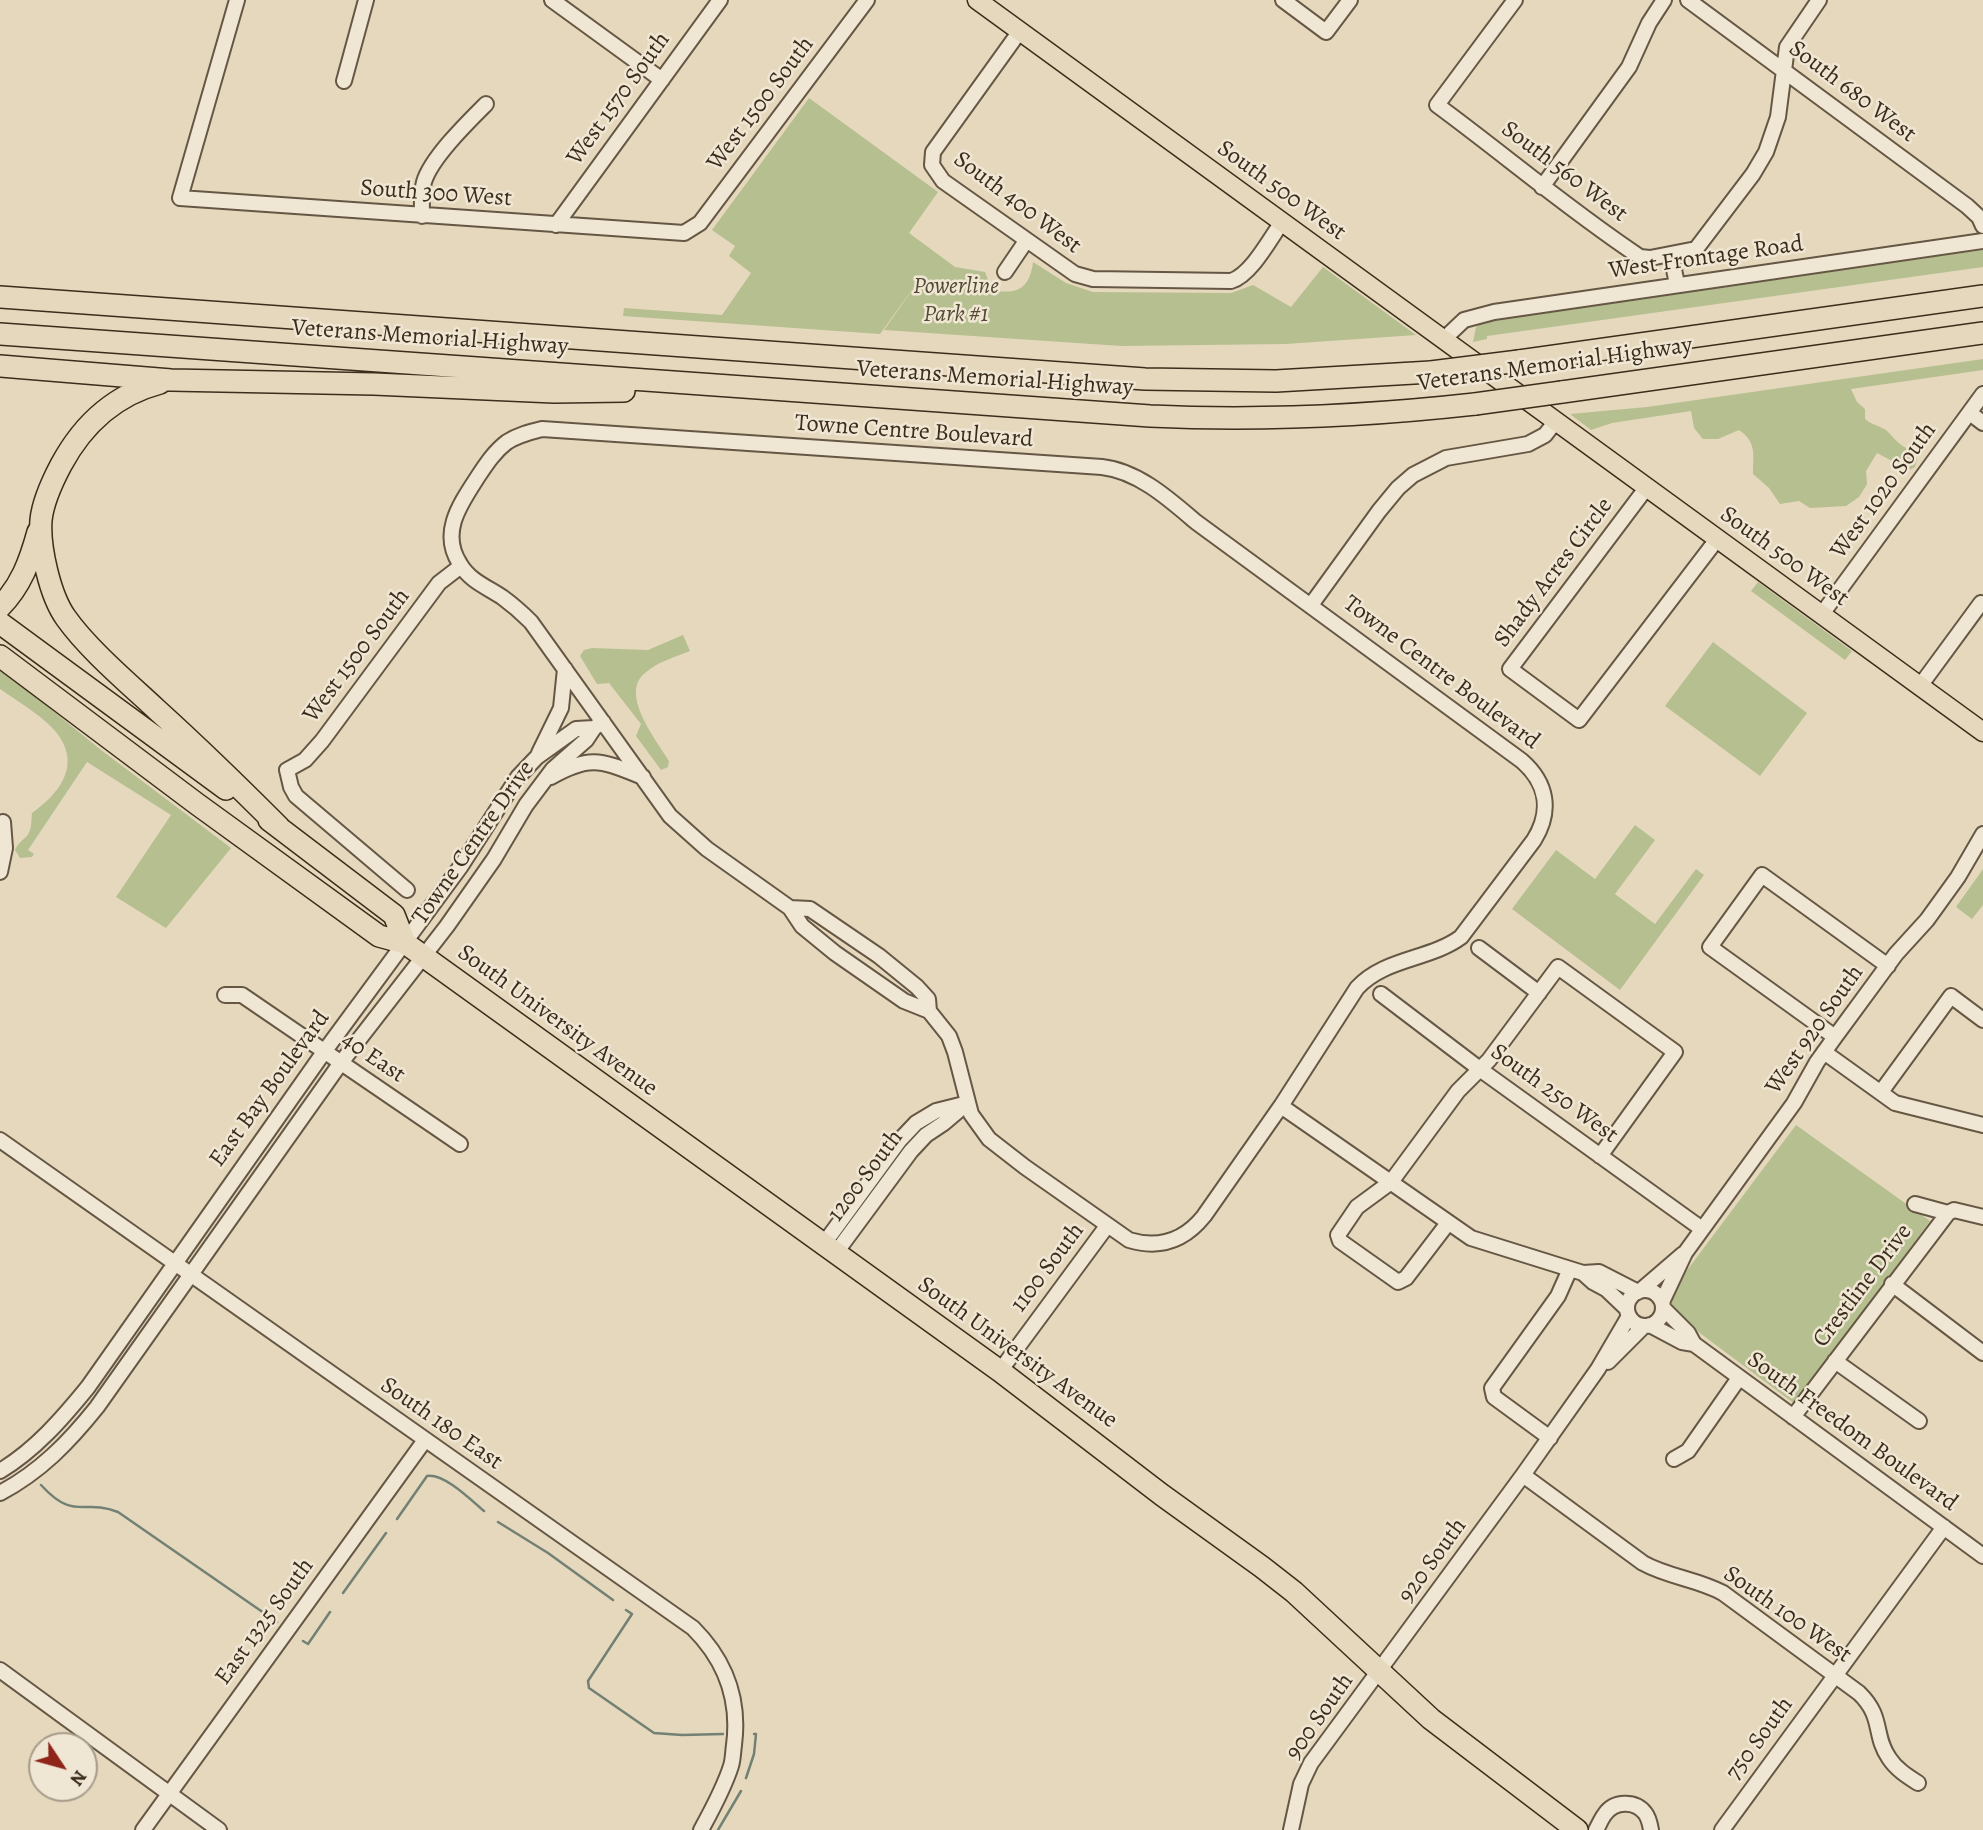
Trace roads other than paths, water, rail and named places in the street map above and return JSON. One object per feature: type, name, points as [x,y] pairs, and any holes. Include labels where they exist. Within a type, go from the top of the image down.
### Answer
[{"type":"highway","name":"Veterans Memorial Highway","points":[[0,297],[1146,379],[1276,381],[1331,380],[1431,372],[1983,296]]},
{"type":"highway","name":"Veterans Memorial Highway","points":[[0,334],[1125,415],[1222,418],[1344,415],[1475,404],[1983,333]]},
{"type":"highway","points":[[0,366],[171,380],[374,384],[554,392],[765,388]]},
{"type":"highway","points":[[0,607],[20,582],[27,568],[49,488],[74,441],[117,400],[143,387],[171,380]]},
{"type":"highway","points":[[41,520],[46,563],[55,596],[65,617],[110,666],[215,763],[279,827]]},
{"type":"highway","name":"South University Avenue","points":[[0,623],[279,827],[394,915],[413,950]]},
{"type":"highway","name":"South University Avenue","points":[[0,656],[379,936],[413,950],[1000,1371],[1294,1592],[1431,1719],[1577,1830]]},
{"type":"main road","name":"South 500 West","points":[[977,0],[1983,732]]},
{"type":"street","name":"South 300 West","points":[[237,0],[180,198],[674,233],[689,231]]},
{"type":"street","points":[[344,81],[366,0]]},
{"type":"street","points":[[552,0],[662,79]]},
{"type":"street","name":"West 1570 South","points":[[556,225],[720,0]]},
{"type":"street","name":"West 1500 South","points":[[689,231],[700,223],[867,0]]},
{"type":"street","points":[[1283,0],[1326,32],[1350,0]]},
{"type":"street","name":"South 560 West","points":[[1515,0],[1437,105],[1488,142],[1542,187],[1640,257],[1671,255]]},
{"type":"street","points":[[1542,187],[1629,67],[1649,23],[1664,0]]},
{"type":"street","name":"South 680 West","points":[[1688,0],[1973,211],[1983,226]]},
{"type":"street","points":[[1678,284],[1671,255],[1691,252],[1700,245],[1760,164],[1775,129],[1787,47],[1819,0]]},
{"type":"street","name":"South 400 West","points":[[1020,31],[933,152],[932,165],[943,181],[1066,269],[1093,279],[1224,282],[1238,279],[1282,222]]},
{"type":"street","points":[[422,216],[422,192],[428,173],[461,128],[486,104]]},
{"type":"street","points":[[1005,272],[1026,241]]},
{"type":"street","name":"West Frontage Road","points":[[1444,339],[1458,324],[1478,315],[1983,241]]},
{"type":"street","name":"West 1020 South","points":[[1822,614],[1983,394]]},
{"type":"street","points":[[1969,413],[1983,423]]},
{"type":"street","points":[[1311,605],[1379,511],[1406,481],[1446,458],[1528,444],[1545,435],[1556,421]]},
{"type":"street","name":"Towne Centre Boulevard","points":[[542,429],[1102,467],[1125,471],[1150,486],[1311,605],[1522,761],[1541,782],[1545,809],[1541,826],[1534,840],[1466,931],[1450,944],[1390,966],[1366,979],[1203,1216],[1185,1235],[1167,1243],[1142,1244],[1129,1240],[1107,1226],[996,1145],[981,1128],[971,1114],[953,1044],[940,1022],[929,1011],[928,999],[879,956],[810,909],[790,908],[688,833],[663,807],[644,778],[599,725],[565,668],[531,622],[517,609],[484,588],[461,566],[453,550],[452,539],[454,518],[460,503],[489,461],[509,441],[524,433],[542,429]]},
{"type":"street","name":"Shady Acres Circle","points":[[1647,487],[1510,669],[1570,713],[1580,720],[1718,538]]},
{"type":"street","name":"West 1500 South","points":[[407,890],[296,796],[287,770],[305,760],[322,741],[443,578],[461,566]]},
{"type":"street","points":[[1920,686],[1981,603]]},
{"type":"street","points":[[537,757],[561,708],[565,668]]},
{"type":"street","name":"Towne Centre Drive","points":[[413,950],[505,796],[537,757],[576,729],[599,725]]},
{"type":"street","name":"Towne Centre Drive","points":[[413,950],[445,928],[490,865],[543,781],[599,725]]},
{"type":"street","points":[[543,781],[582,762],[597,761],[644,778]]},
{"type":"street","points":[[0,872],[5,848],[3,822]]},
{"type":"street","name":"West 920 South","points":[[1662,1305],[1685,1254],[1702,1229],[1794,1103],[1824,1052],[1958,877],[1983,834]]},
{"type":"street","points":[[1835,1037],[1710,947],[1762,875],[1888,966]]},
{"type":"street","points":[[790,908],[802,926],[854,967],[904,1001],[929,1011]]},
{"type":"street","points":[[1479,948],[1539,993]]},
{"type":"street","name":"East Bay Boulevard","points":[[0,1471],[21,1458],[62,1419],[88,1387],[324,1052],[413,950]]},
{"type":"street","name":"East Bay Boulevard","points":[[0,1493],[20,1483],[69,1442],[141,1346],[340,1063],[413,950]]},
{"type":"street","points":[[1448,1223],[1401,1282],[1340,1241],[1338,1236],[1357,1207],[1391,1182],[1458,1091],[1481,1070],[1558,967],[1675,1052],[1600,1156]]},
{"type":"street","name":"40 East","points":[[225,995],[242,995],[460,1144]]},
{"type":"street","name":"South 250 West","points":[[1381,995],[1702,1229]]},
{"type":"street","points":[[1881,1092],[1951,996],[1983,1020]]},
{"type":"street","points":[[1824,1052],[1903,1105],[1983,1125]]},
{"type":"street","name":"1200 South","points":[[829,1250],[926,1135],[944,1124],[968,1103]]},
{"type":"street","name":"1200 South","points":[[829,1250],[899,1141],[916,1123],[936,1111],[968,1103]]},
{"type":"street","points":[[1281,1105],[1448,1223],[1478,1241],[1576,1271],[1599,1272],[1639,1291],[1651,1291],[1662,1305],[1660,1318],[1598,1369]]},
{"type":"street","name":"South 180 East","points":[[0,1140],[692,1628],[714,1652],[729,1683],[736,1719],[732,1765],[701,1830]]},
{"type":"street","points":[[1915,1204],[1948,1213],[1954,1210],[1983,1217]]},
{"type":"street","name":"Crestline Drive","points":[[1793,1417],[1948,1213]]},
{"type":"street","name":"1100 South","points":[[1000,1371],[1107,1226]]},
{"type":"street","name":"West 920 South","points":[[1639,1291],[1685,1254]]},
{"type":"street","points":[[1576,1271],[1606,1289],[1633,1322],[1647,1326]]},
{"type":"street","points":[[1550,1438],[1494,1397],[1492,1388],[1576,1271]]},
{"type":"street","points":[[1892,1284],[1983,1353]]},
{"type":"street","points":[[1524,1475],[1598,1369],[1628,1313],[1628,1302],[1639,1291]]},
{"type":"street","name":"South Freedom Boulevard","points":[[1662,1305],[1688,1333],[1694,1344],[1983,1556]]},
{"type":"street","name":"South Freedom Boulevard","points":[[1647,1326],[1682,1342],[1694,1344]]},
{"type":"street","points":[[1835,1361],[1919,1421]]},
{"type":"street","points":[[1674,1459],[1688,1451],[1740,1378]]},
{"type":"street","name":"East 1325 South","points":[[143,1830],[425,1440]]},
{"type":"street","name":"920 South","points":[[1379,1673],[1524,1475]]},
{"type":"street","name":"South 100 West","points":[[1524,1475],[1643,1563],[1659,1572],[1701,1583],[1723,1594],[1835,1675],[1866,1700],[1878,1721],[1888,1757],[1898,1769],[1918,1783]]},
{"type":"street","name":"750 South","points":[[1722,1830],[1944,1527]]},
{"type":"street","points":[[0,1670],[219,1830]]},
{"type":"street","name":"900 South","points":[[1291,1830],[1301,1784],[1311,1763],[1379,1673]]},
{"type":"street","points":[[1596,1830],[1605,1812],[1618,1804],[1629,1803],[1647,1815],[1651,1830]]},
{"type":"waterway","points":[[397,1519],[427,1476],[434,1476],[449,1483],[484,1511]]},
{"type":"waterway","points":[[41,1485],[62,1503],[118,1512],[277,1622]]},
{"type":"waterway","points":[[498,1522],[548,1553],[613,1600]]},
{"type":"waterway","points":[[343,1593],[386,1533]]},
{"type":"waterway","points":[[626,1610],[632,1614],[588,1681],[589,1688],[654,1733],[723,1734]]},
{"type":"waterway","points":[[303,1641],[308,1644],[330,1612]]},
{"type":"waterway","points":[[746,1778],[754,1754],[754,1734]]},
{"type":"waterway","points":[[718,1830],[741,1791]]},
{"type":"park label","name":"Powerline Park #1","points":[[956,301]]}]
